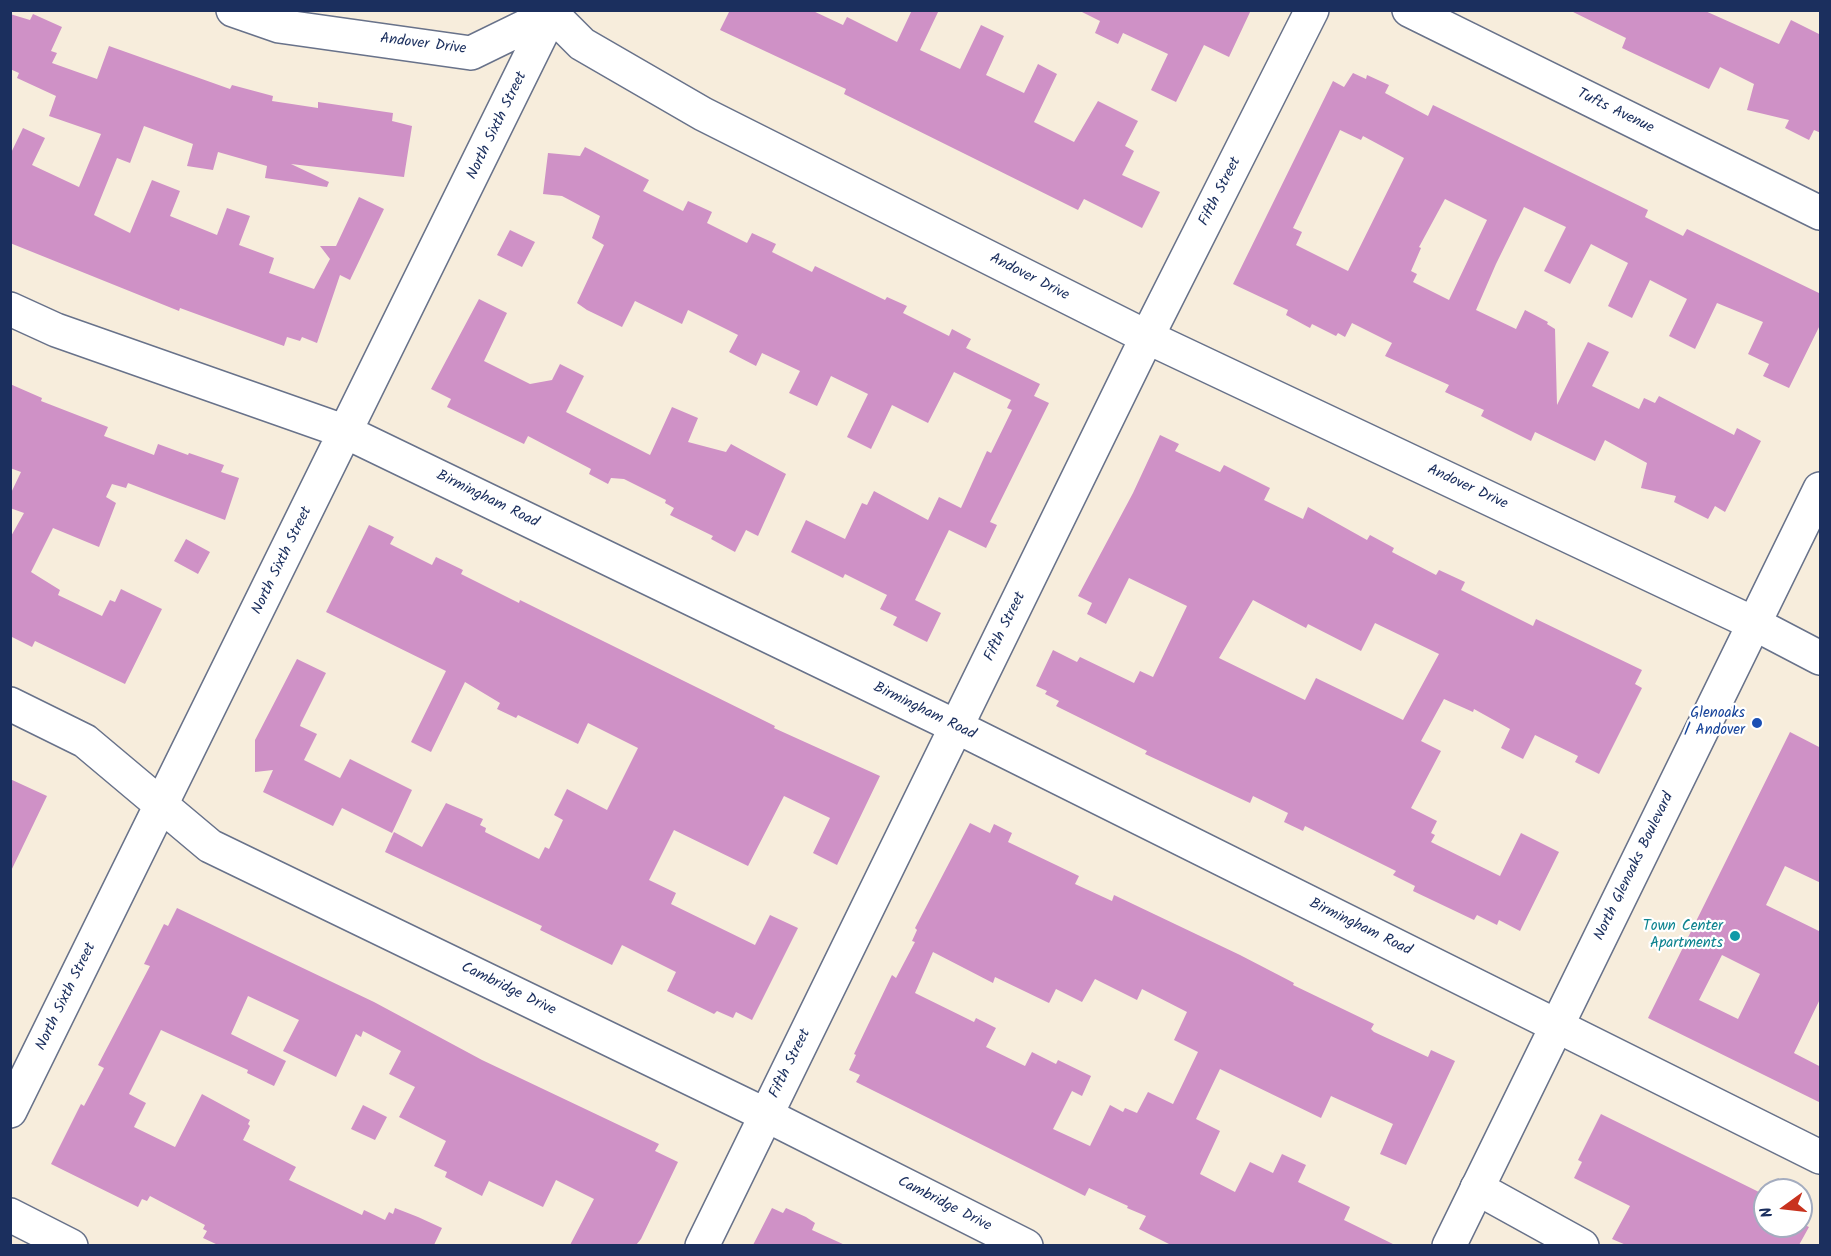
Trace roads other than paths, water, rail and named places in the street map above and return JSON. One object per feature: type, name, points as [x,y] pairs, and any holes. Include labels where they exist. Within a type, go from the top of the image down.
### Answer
[{"type":"street","name":"Andover Drive","points":[[233,10],[279,26],[471,53],[551,12],[582,44],[703,114],[1147,337],[1755,624],[1821,658]]},
{"type":"street","name":"Fifth Street","points":[[702,1245],[1147,337],[1312,10]]},
{"type":"street","name":"Tufts Avenue","points":[[1409,10],[1821,213]]},
{"type":"street","name":"North Sixth Street","points":[[10,1111],[551,12]]},
{"type":"street","name":"Birmingham Road","points":[[10,309],[56,330],[346,432],[957,728],[1821,1157]]},
{"type":"street","name":"North Glenoaks Boulevard","points":[[1449,1245],[1821,489]]},
{"type":"street","name":"Cambridge Drive","points":[[10,704],[86,741],[161,807],[210,846],[766,1115],[1026,1245]]},
{"type":"street","points":[[1477,1188],[1582,1245]]},
{"type":"street","points":[[10,1215],[71,1245]]},
{"type":"place","name":"Glenoaks / Andover","points":[[1757,723]]},
{"type":"place","name":"Town Center Apartments","points":[[1735,936]]}]
